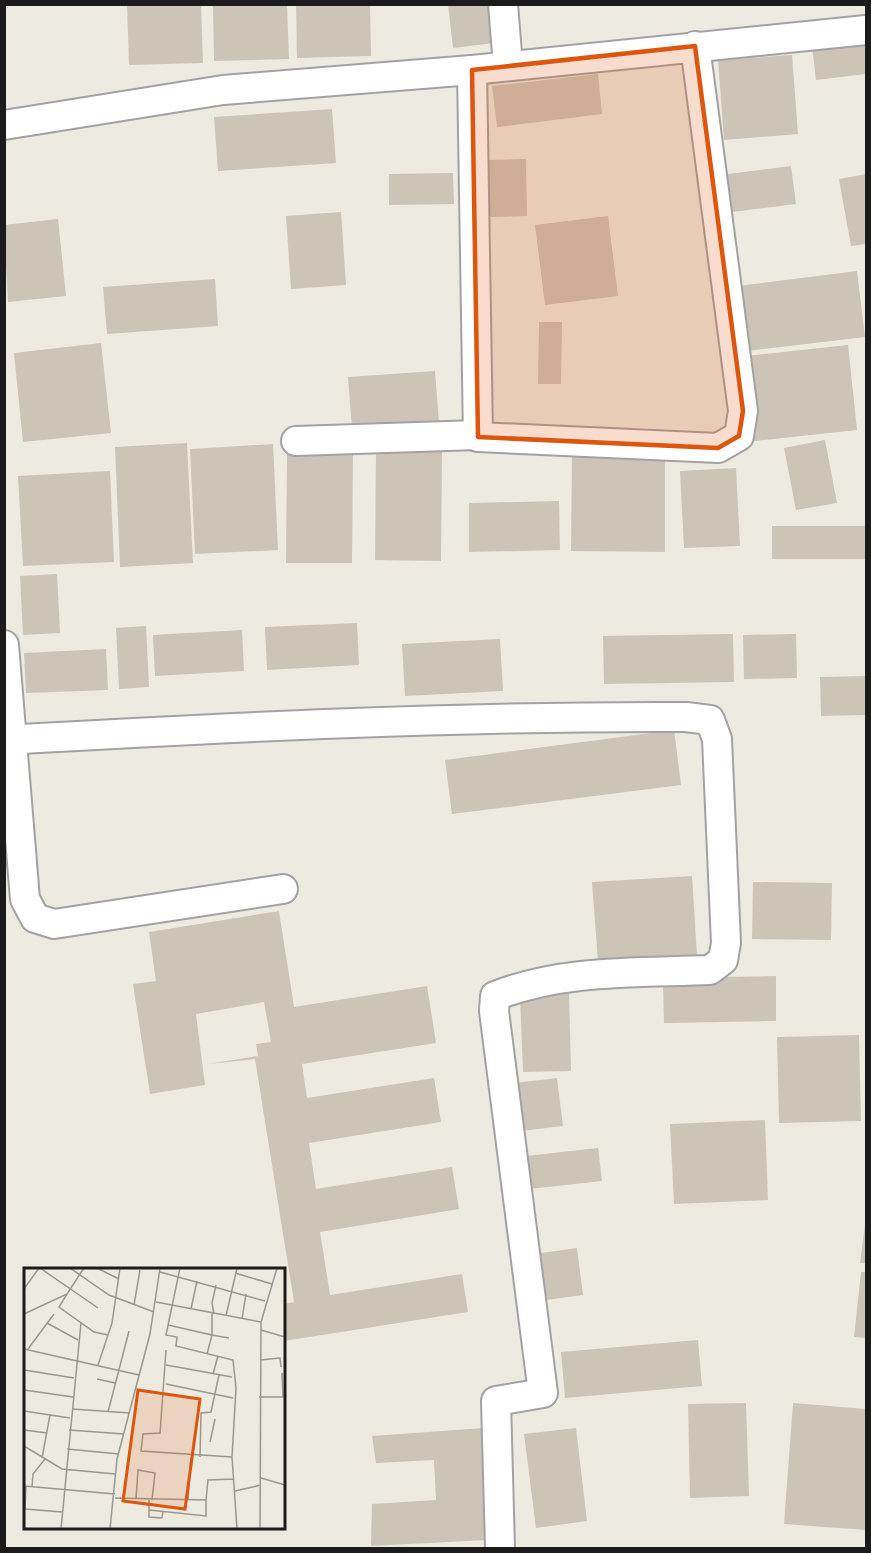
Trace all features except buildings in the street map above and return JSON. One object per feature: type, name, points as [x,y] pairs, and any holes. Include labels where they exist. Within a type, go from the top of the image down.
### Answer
[{"type":"street","points":[[503,4],[507,66]]},
{"type":"street","points":[[4,125],[223,90],[472,70],[867,30]]},
{"type":"street","points":[[296,441],[478,435],[718,448],[739,436],[743,411],[694,46]]},
{"type":"street","points":[[472,70],[478,435]]},
{"type":"street","points":[[4,645],[8,740],[26,899],[35,918],[54,924],[283,889]]},
{"type":"street","points":[[8,740],[235,727],[520,716],[686,717],[710,720],[717,739],[726,943],[723,960],[710,970],[570,975],[518,987],[495,996],[494,1011],[543,1393],[496,1401],[500,1548]]},
{"type":"highlighted area","points":[[695,46],[743,411],[739,436],[718,448],[478,437],[472,70]]}]
